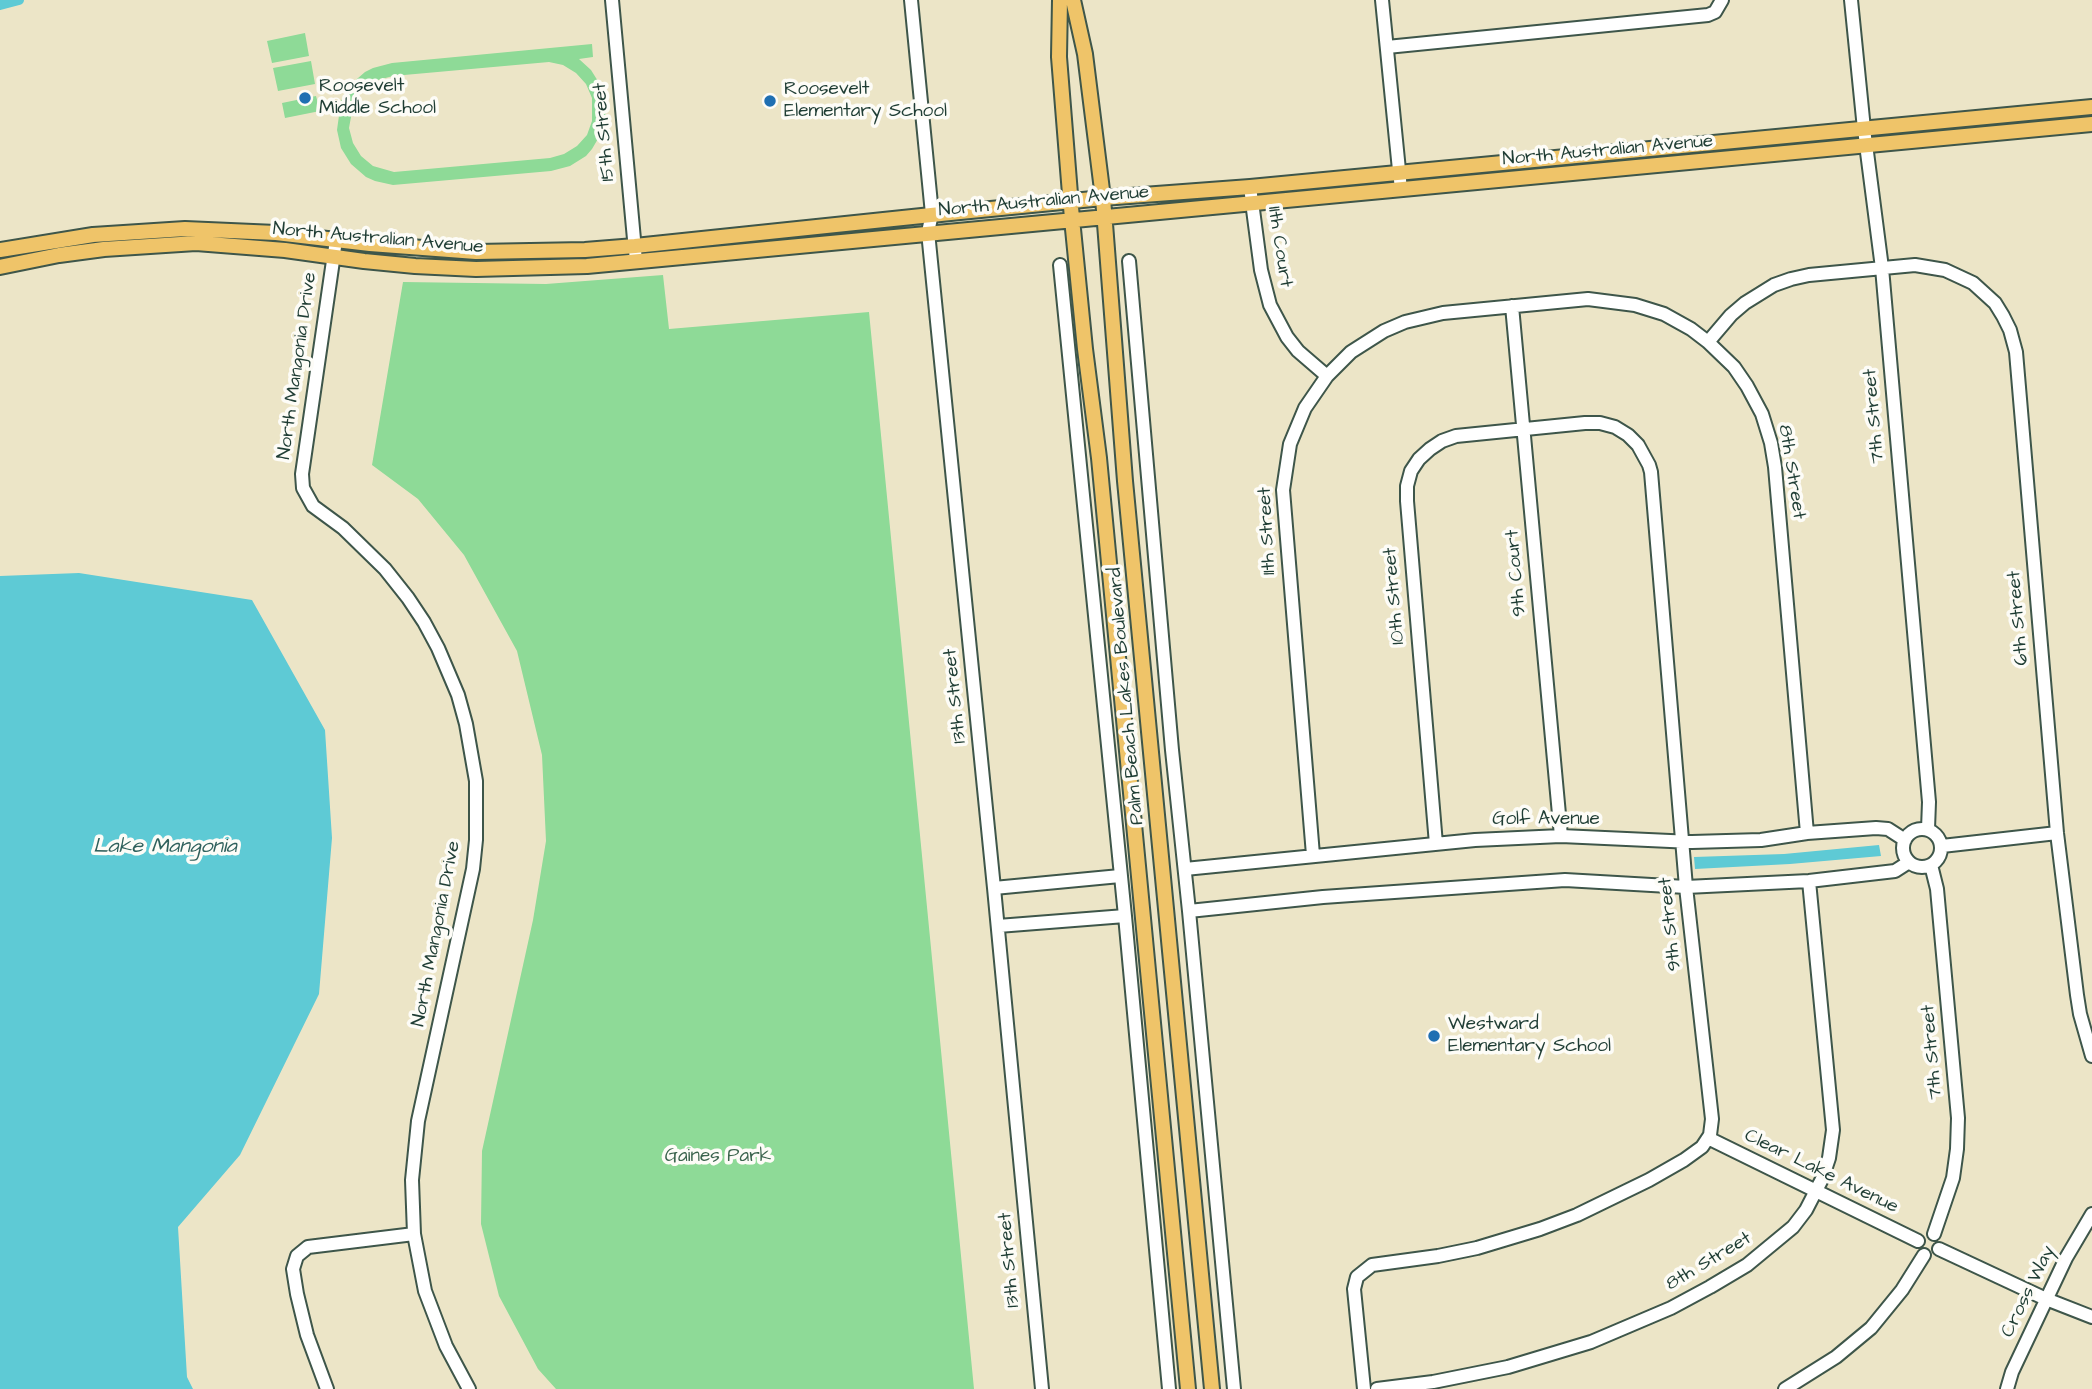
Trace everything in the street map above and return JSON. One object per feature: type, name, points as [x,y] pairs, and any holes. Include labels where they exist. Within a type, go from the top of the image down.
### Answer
[{"type":"main road","name":"Palm Beach Lakes Boulevard","points":[[1060,0],[1059,57],[1072,219],[1099,458],[1188,1389]]},
{"type":"main road","name":"Palm Beach Lakes Boulevard","points":[[1073,0],[1085,54],[1105,216],[1125,481],[1212,1389]]},
{"type":"main road","name":"North Australian Avenue","points":[[0,267],[104,249],[183,244],[285,250],[415,266],[538,268],[932,214],[1250,187],[2092,107]]},
{"type":"main road","name":"North Australian Avenue","points":[[0,250],[93,235],[185,229],[263,232],[476,252],[635,253],[928,232],[1252,204],[2092,124]]},
{"type":"main road","points":[[1108,556],[1133,554]]},
{"type":"main road","points":[[1171,1214],[1195,1210]]},
{"type":"street","name":"15th Street","points":[[612,0],[635,253]]},
{"type":"street","name":"13th Street","points":[[911,0],[932,214],[928,232],[1042,1389]]},
{"type":"street","points":[[1382,0],[1401,190]]},
{"type":"street","points":[[1387,47],[1708,15],[1720,6],[1722,0]]},
{"type":"street","name":"7th Street","points":[[1851,0],[1882,268],[1928,802],[1928,829]]},
{"type":"street","name":"11th Court","points":[[1250,187],[1261,270],[1270,305],[1287,337],[1298,351],[1327,376]]},
{"type":"street","name":"North Mangonia Drive","points":[[336,240],[302,474],[303,488],[313,506],[343,528],[385,569],[424,622],[458,695],[476,781],[473,869],[418,1121],[412,1180],[414,1234],[425,1290],[434,1319],[469,1389]]},
{"type":"street","points":[[1129,261],[1172,750],[1234,1389]]},
{"type":"street","points":[[1060,265],[1169,1389]]},
{"type":"street","name":"6th Street","points":[[1708,342],[1731,315],[1774,285],[1809,275],[1915,265],[1930,266],[1959,275],[1973,283],[1990,298],[2003,316],[2016,352],[2057,833],[2077,995],[2092,1056]]},
{"type":"street","name":"8th Street","points":[[1512,306],[1588,299],[1634,304],[1678,321],[1708,342],[1734,367],[1747,386],[1762,414],[1771,443],[1807,833]]},
{"type":"street","name":"11th Street","points":[[1313,855],[1283,490],[1290,444],[1298,422],[1327,376],[1351,352],[1370,339],[1405,322],[1443,313],[1512,306]]},
{"type":"street","name":"9th Court","points":[[1512,306],[1561,836]]},
{"type":"street","points":[[1069,352],[1085,349]]},
{"type":"street","name":"9th Street","points":[[1523,428],[1585,423],[1608,425],[1633,440],[1643,451],[1649,465],[1686,887],[1713,1119],[1709,1138]]},
{"type":"street","name":"10th Street","points":[[1436,844],[1407,486],[1411,471],[1419,459],[1442,441],[1456,436],[1523,428]]},
{"type":"street","points":[[1125,481],[1147,479]]},
{"type":"street","points":[[1152,752],[1172,750]]},
{"type":"street","points":[[1108,755],[1128,753]]},
{"type":"street","name":"Golf Avenue","points":[[1185,870],[1475,840],[1561,836],[1682,842],[1761,840],[1807,833],[1876,828],[1888,829],[1905,840]]},
{"type":"street","points":[[1928,829],[1937,835],[1942,846],[1939,857],[1931,865],[1920,867],[1909,862],[1903,852],[1905,840],[1912,831],[1928,829]]},
{"type":"street","points":[[1942,846],[2057,833]]},
{"type":"street","points":[[1189,911],[1323,897],[1565,880],[1686,887],[1809,881],[1895,871],[1909,862]]},
{"type":"street","name":"7th Street","points":[[1931,865],[1938,902],[1958,1118],[1953,1178],[1934,1234]]},
{"type":"street","points":[[994,888],[1120,876]]},
{"type":"street","name":"8th Street","points":[[1377,1389],[1433,1382],[1508,1367],[1570,1349],[1632,1326],[1681,1303],[1747,1265],[1793,1227],[1816,1191],[1829,1158],[1833,1115],[1809,881]]},
{"type":"street","points":[[998,926],[1125,916]]},
{"type":"street","points":[[1364,1389],[1354,1289],[1357,1278],[1372,1265],[1477,1248],[1540,1229],[1614,1199],[1702,1147],[1709,1138]]},
{"type":"street","name":"Clear Lake Avenue","points":[[1709,1138],[1917,1241]]},
{"type":"street","name":"Cross Way","points":[[2007,1389],[2012,1372],[2046,1299],[2092,1214]]},
{"type":"street","points":[[327,1389],[307,1335],[297,1294],[293,1269],[297,1256],[308,1247],[414,1234]]},
{"type":"street","points":[[1924,1234],[1934,1234],[1939,1239],[1940,1249],[1931,1256],[1924,1255],[1919,1251],[1917,1241],[1924,1234]]},
{"type":"street","points":[[1940,1249],[2046,1299],[2092,1317]]},
{"type":"street","points":[[1785,1389],[1836,1357],[1871,1328],[1902,1290],[1924,1255]]},
{"type":"green space","points":[[305,33],[309,56],[272,63],[267,41]]},
{"type":"green space","points":[[592,44],[593,57],[579,59],[591,70],[601,86],[606,104],[605,123],[586,156],[570,166],[551,171],[393,185],[375,181],[351,164],[341,148],[337,130],[341,101],[350,85],[365,72],[392,63]],"holes":[[[549,62],[563,65],[576,73],[586,84],[592,98],[592,121],[587,135],[577,146],[564,154],[550,158],[394,172],[373,166],[361,156],[353,143],[349,128],[353,106],[360,93],[378,80],[393,76]]]},
{"type":"green space","points":[[311,61],[315,84],[278,91],[273,68]]},
{"type":"green space","points":[[316,96],[320,111],[285,118],[282,103]]},
{"type":"green space","name":"Gaines Park","points":[[663,275],[669,329],[869,312],[974,1389],[556,1389],[538,1369],[499,1296],[481,1224],[482,1151],[533,920],[546,841],[542,755],[517,651],[464,555],[418,499],[372,465],[403,282],[546,284]]},
{"type":"water","name":"Lake Mangonia","points":[[79,573],[252,600],[325,730],[332,838],[319,994],[240,1155],[178,1227],[187,1377],[193,1389],[0,1389],[0,576]]},
{"type":"water","points":[[1879,845],[1881,856],[1695,869],[1694,857],[1784,854]]},
{"type":"waterway","points":[[0,5],[19,0]]},
{"type":"place","name":"Roosevelt Middle School","points":[[305,98]]},
{"type":"place","name":"Roosevelt Elementary School","points":[[770,101]]},
{"type":"place","name":"Westward Elementary School","points":[[1434,1036]]}]
